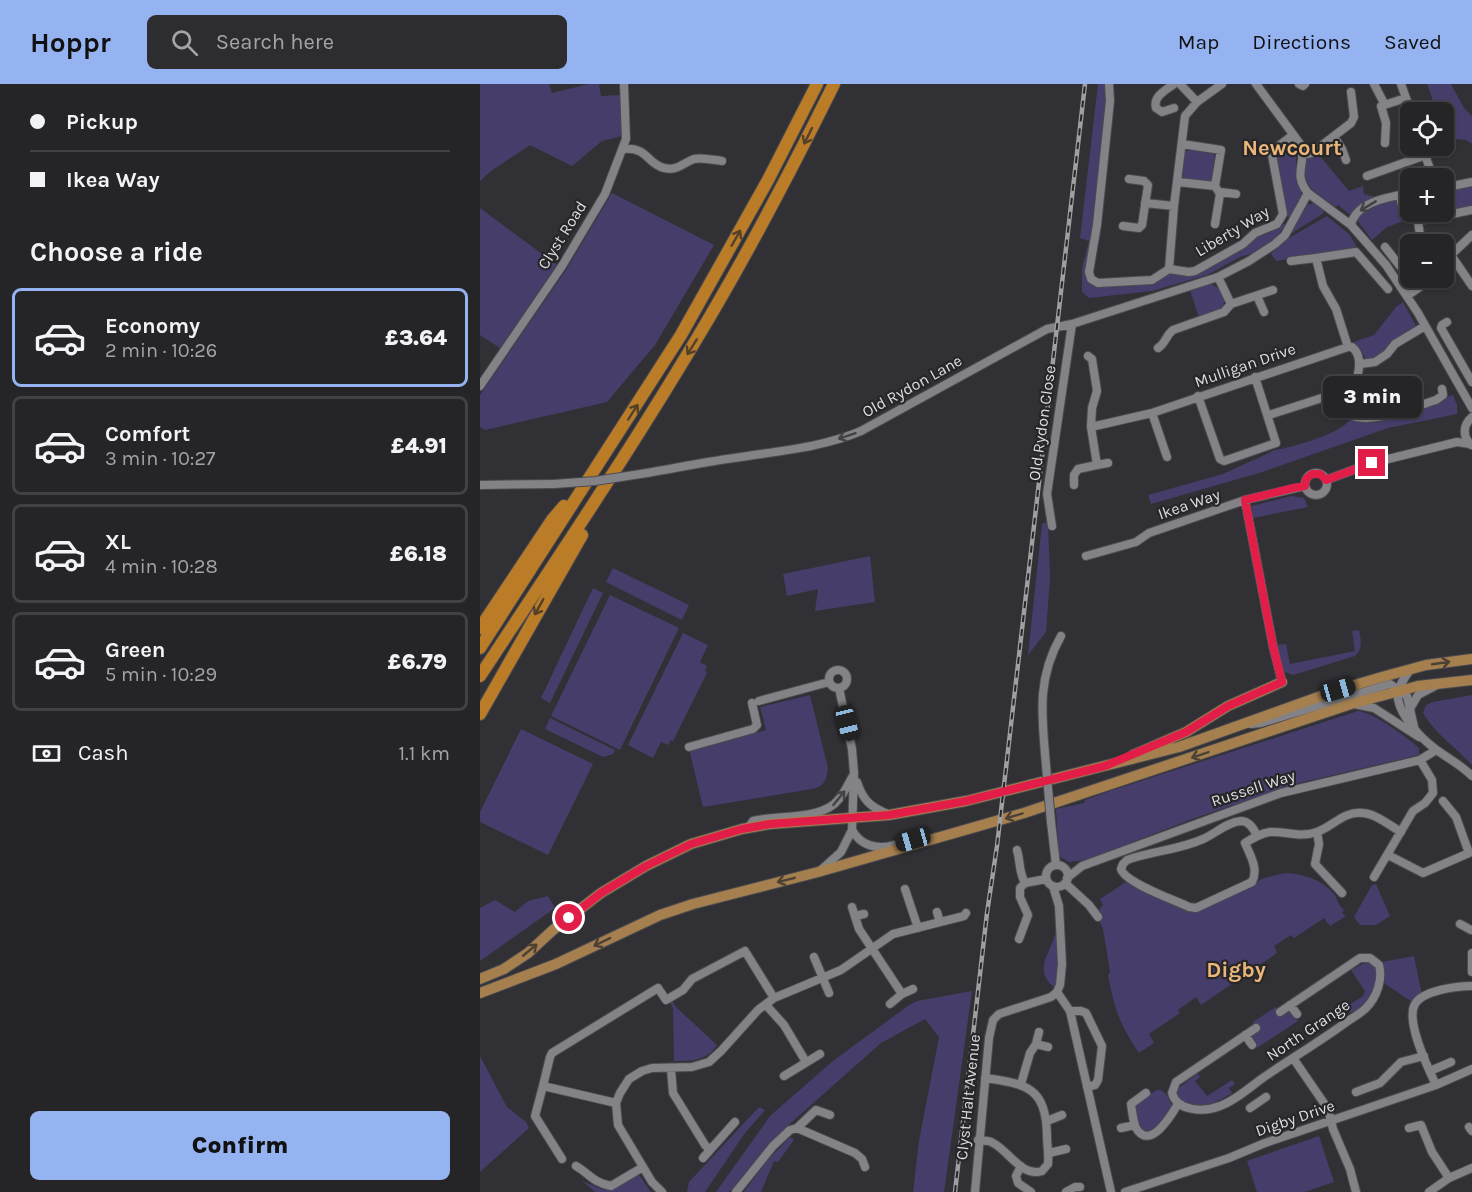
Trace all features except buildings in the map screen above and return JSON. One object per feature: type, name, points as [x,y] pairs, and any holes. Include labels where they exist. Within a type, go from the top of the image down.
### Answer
[{"type":"highway","points":[[480,648],[681,335],[768,180],[817,84]]},
{"type":"highway","points":[[480,676],[702,331],[782,187],[834,84]]},
{"type":"highway","points":[[480,628],[552,520],[601,461]]},
{"type":"highway","points":[[480,714],[551,586],[610,487],[618,464]]},
{"type":"main road","points":[[480,979],[504,969],[528,953],[553,930],[601,893],[646,866],[691,844],[770,824],[853,824],[966,801],[1179,747],[1338,690],[1426,665],[1472,659]]},
{"type":"main road","points":[[480,993],[556,964],[660,915],[709,899],[818,872],[993,822],[1351,704],[1400,690],[1472,680]]},
{"type":"main road","points":[[1105,766],[1186,732],[1228,706],[1282,682]]},
{"type":"street","name":"Clyst Road","points":[[480,386],[562,266],[604,194],[624,149],[626,139],[624,84]]},
{"type":"street","name":"Liberty Way","points":[[1109,84],[1110,101],[1097,225],[1089,275],[1098,283],[1145,282],[1169,269],[1195,271],[1243,244],[1253,234],[1277,224],[1283,214],[1272,155],[1276,148],[1293,135]]},
{"type":"street","points":[[1174,84],[1158,96],[1155,102],[1156,108],[1162,112],[1174,108]]},
{"type":"street","points":[[1180,84],[1197,102]]},
{"type":"street","points":[[1169,269],[1174,206],[1186,112],[1222,84]]},
{"type":"street","points":[[1299,84],[1305,84]]},
{"type":"street","points":[[1374,84],[1384,105]]},
{"type":"street","points":[[1401,84],[1407,102]]},
{"type":"street","points":[[1260,85],[1303,149],[1301,182],[1308,193],[1351,225],[1386,265],[1425,326],[1471,407],[1470,419],[1457,442]]},
{"type":"street","points":[[1302,155],[1312,153],[1353,120],[1351,92]]},
{"type":"street","points":[[1385,143],[1386,123],[1381,106],[1406,98]]},
{"type":"street","points":[[1334,137],[1346,160]]},
{"type":"street","points":[[1182,144],[1221,150],[1215,224]]},
{"type":"street","points":[[624,149],[633,148],[648,155],[656,166],[667,168],[684,166],[696,159],[722,161]]},
{"type":"street","points":[[1367,177],[1423,156]]},
{"type":"street","points":[[1123,226],[1141,227],[1145,203],[1146,182],[1129,179]]},
{"type":"street","points":[[1178,182],[1236,194]]},
{"type":"street","points":[[1454,186],[1472,182]]},
{"type":"street","name":"Old Rydon Lane","points":[[480,485],[595,481],[815,445],[848,437],[878,423],[1047,329],[1072,324],[1218,277],[1275,244],[1290,229],[1308,193]]},
{"type":"street","points":[[1351,225],[1354,216],[1373,202],[1400,195]]},
{"type":"street","points":[[1397,196],[1400,202]]},
{"type":"street","points":[[1145,203],[1174,206]]},
{"type":"street","points":[[1420,234],[1418,221],[1472,210]]},
{"type":"street","points":[[1454,251],[1472,235]]},
{"type":"street","points":[[1385,247],[1400,266]]},
{"type":"street","points":[[1292,261],[1356,252],[1388,289]]},
{"type":"street","points":[[1316,258],[1323,286],[1336,309],[1348,347],[1352,347],[1359,354],[1360,364],[1350,416],[1372,418],[1436,400],[1443,395],[1442,389]]},
{"type":"street","points":[[1454,265],[1472,286]]},
{"type":"street","points":[[1218,277],[1231,304]]},
{"type":"street","points":[[1407,296],[1419,288]]},
{"type":"street","points":[[1158,348],[1165,344],[1167,336],[1173,330],[1224,312],[1231,304],[1273,290]]},
{"type":"street","points":[[1257,296],[1264,312]]},
{"type":"street","points":[[1447,322],[1441,328],[1471,377]]},
{"type":"street","name":"Old Rydon Close","points":[[1052,526],[1047,494],[1072,324]]},
{"type":"street","points":[[1360,364],[1375,362],[1387,354],[1395,344],[1425,326]]},
{"type":"street","name":"Mulligan Drive","points":[[1091,427],[1152,413],[1348,347]]},
{"type":"street","points":[[1088,356],[1092,359],[1097,391],[1092,408],[1091,427],[1096,465]]},
{"type":"street","points":[[1198,396],[1217,452],[1224,461],[1276,443],[1256,377]]},
{"type":"street","points":[[1269,416],[1328,396],[1352,400]]},
{"type":"street","points":[[1152,413],[1167,457]]},
{"type":"street","points":[[1464,432],[1471,445]]},
{"type":"street","points":[[1326,480],[1372,463],[1457,442],[1471,445]]},
{"type":"street","points":[[1074,485],[1073,478],[1078,469],[1108,463]]},
{"type":"street","points":[[1312,474],[1320,474],[1326,480],[1325,490],[1318,495],[1311,494],[1305,486],[1306,479],[1312,474]]},
{"type":"street","name":"Ikea Way","points":[[1086,556],[1136,542],[1149,533],[1245,500],[1305,486]]},
{"type":"street","points":[[1245,500],[1282,682]]},
{"type":"street","points":[[1059,866],[1051,822],[1041,707],[1043,682],[1053,650],[1061,636]]},
{"type":"street","points":[[1410,670],[1402,681],[1398,699],[1403,714],[1436,750],[1457,762],[1472,776]]},
{"type":"street","points":[[834,671],[845,675],[846,683],[839,688],[833,687],[829,682],[834,671]]},
{"type":"street","points":[[689,747],[753,729],[757,725],[756,702],[829,682]]},
{"type":"street","points":[[1411,706],[1418,695],[1440,683]]},
{"type":"street","points":[[1241,725],[1261,723],[1390,684],[1407,696],[1414,727]]},
{"type":"street","points":[[839,688],[851,742],[854,773],[853,824],[859,840],[884,848],[981,821],[993,822]]},
{"type":"street","points":[[1351,704],[1374,708],[1425,740]]},
{"type":"street","name":"Russell Way","points":[[1065,882],[1082,866],[1281,793],[1420,760],[1436,750]]},
{"type":"street","points":[[1374,878],[1413,811],[1425,803],[1433,793],[1432,780],[1420,760]]},
{"type":"street","points":[[854,773],[864,799],[870,806],[889,815]]},
{"type":"street","points":[[748,828],[753,821],[812,814],[830,807],[840,799],[854,773]]},
{"type":"street","points":[[1389,855],[1423,873],[1469,853],[1456,817],[1443,801]]},
{"type":"street","points":[[1257,836],[1249,824],[1244,821],[1236,822],[1204,839],[1127,861],[1123,864],[1122,874],[1189,907],[1199,907],[1252,882],[1255,876],[1254,863],[1245,843],[1257,836],[1271,832],[1300,835],[1317,832],[1343,816],[1360,813],[1370,814],[1401,832]]},
{"type":"street","points":[[818,872],[841,852],[853,824]]},
{"type":"street","points":[[1317,832],[1319,844],[1316,866],[1342,893]]},
{"type":"street","points":[[1017,850],[1018,868],[1025,883]]},
{"type":"street","name":"Russell Way","points":[[1059,866],[1066,864],[1082,866]]},
{"type":"street","points":[[1059,906],[1048,870],[1059,866],[1066,870],[1059,906],[1062,964],[1057,992],[1070,1011],[1111,1192]]},
{"type":"street","points":[[1018,939],[1028,915],[1021,902],[1020,888],[1025,883],[1050,882],[1058,886],[1065,882]]},
{"type":"street","points":[[1065,882],[1096,905],[1098,917]]},
{"type":"street","points":[[905,889],[912,916],[918,928]]},
{"type":"street","points":[[864,914],[853,911],[859,929],[902,994]]},
{"type":"street","points":[[937,912],[940,922]]},
{"type":"street","points":[[662,1192],[652,1182],[618,1125],[616,1103],[624,1086],[635,1075],[652,1068],[692,1067],[709,1062],[758,1010],[774,998],[855,961],[893,934],[964,916],[966,913]]},
{"type":"street","points":[[1460,924],[1472,930]]},
{"type":"street","points":[[1023,929],[1034,934]]},
{"type":"street","points":[[562,1160],[545,1141],[535,1116],[552,1053],[658,988],[666,1000],[683,990],[692,979],[745,951],[774,998]]},
{"type":"street","points":[[1472,953],[1472,972]]},
{"type":"street","points":[[814,957],[828,993]]},
{"type":"street","name":"North Grange","points":[[1178,1104],[1194,1108],[1222,1106],[1293,1058],[1368,1006],[1377,989],[1381,973],[1379,965],[1370,958],[1360,958],[1290,1005]]},
{"type":"street","points":[[1436,1085],[1424,1056],[1413,1018],[1414,1006],[1416,1001],[1442,989],[1472,986]]},
{"type":"street","points":[[890,1004],[902,994],[913,989]]},
{"type":"street","name":"Clyst Halt Avenue","points":[[975,1192],[990,1026],[999,1014],[1051,997],[1057,992]]},
{"type":"street","points":[[766,1005],[784,1025],[806,1062]]},
{"type":"street","points":[[1280,1012],[1290,1005],[1297,1014]]},
{"type":"street","points":[[1070,1011],[1086,1013],[1102,1046],[1098,1080],[1095,1085],[1087,1088]]},
{"type":"street","points":[[1146,1093],[1131,1104],[1135,1125],[1144,1134],[1157,1132],[1168,1121],[1178,1104],[1172,1093],[1176,1082],[1256,1028]]},
{"type":"street","points":[[1021,1084],[1039,1032]]},
{"type":"street","points":[[1245,1035],[1252,1045]]},
{"type":"street","points":[[1036,1044],[1048,1047]]},
{"type":"street","points":[[784,1076],[820,1054]]},
{"type":"street","points":[[1356,1092],[1376,1085],[1401,1062],[1424,1056]]},
{"type":"street","points":[[1293,1058],[1328,1109],[1356,1192]]},
{"type":"street","points":[[1430,1071],[1450,1062]]},
{"type":"street","points":[[1379,1068],[1386,1078]]},
{"type":"street","points":[[671,1069],[674,1093],[710,1150]]},
{"type":"street","name":"Digby Drive","points":[[1125,1192],[1436,1085],[1472,1069]]},
{"type":"street","points":[[978,1140],[993,1143],[1021,1166],[1033,1172],[1042,1171],[1048,1164],[1047,1121],[1040,1100],[1021,1084],[985,1078]]},
{"type":"street","points":[[543,1086],[616,1103]]},
{"type":"street","points":[[1248,1089],[1253,1105],[1266,1097]]},
{"type":"street","points":[[736,1192],[765,1154],[790,1130],[797,1128],[816,1110],[830,1115]]},
{"type":"street","points":[[1047,1121],[1062,1116]]},
{"type":"street","points":[[703,1158],[735,1122]]},
{"type":"street","points":[[1121,1128],[1135,1125]]},
{"type":"street","points":[[1409,1128],[1421,1125],[1432,1152],[1449,1178]]},
{"type":"street","points":[[797,1128],[855,1153],[862,1159],[865,1167]]},
{"type":"street","points":[[1049,1153],[1066,1149]]},
{"type":"street","points":[[576,1166],[589,1177],[608,1185],[622,1185],[643,1167]]},
{"type":"street","points":[[1021,1166],[1016,1179],[1031,1192]]},
{"type":"street","points":[[1429,1192],[1449,1178],[1472,1168]]},
{"type":"street","points":[[1066,1192],[1075,1186],[1080,1187]]},
{"type":"shaded area","points":[[480,84],[549,84],[552,93],[589,84],[599,84],[601,96],[621,95],[622,136],[602,141],[572,166],[530,145],[480,181]]},
{"type":"shaded area","points":[[1098,84],[1107,84],[1095,218],[1085,271],[1086,277],[1092,283],[1148,284],[1157,282],[1168,274],[1185,275],[1258,235],[1267,234],[1287,224],[1271,243],[1207,275],[1152,291],[1089,298],[1082,292],[1082,268],[1089,241],[1080,238]]},
{"type":"shaded area","points":[[1427,84],[1451,84],[1464,108],[1472,116],[1472,144],[1466,140],[1454,139],[1454,102],[1433,102]]},
{"type":"shaded area","points":[[1290,142],[1296,144],[1296,175],[1301,189],[1301,197],[1291,218],[1286,216],[1277,159],[1278,151]]},
{"type":"shaded area","points":[[1190,150],[1215,154],[1211,181],[1183,177],[1184,154]]},
{"type":"shaded area","points":[[1318,154],[1349,191],[1363,186],[1364,194],[1379,198],[1353,214],[1349,214],[1338,205],[1336,207],[1321,197],[1310,187],[1305,175],[1307,157]]},
{"type":"shaded area","points":[[1472,185],[1472,208],[1454,211],[1454,188]]},
{"type":"shaded area","points":[[612,193],[714,245],[655,345],[607,402],[485,430],[480,427],[480,395],[566,270]]},
{"type":"shaded area","points":[[1395,199],[1398,203],[1400,202],[1401,222],[1387,227],[1372,240],[1356,219],[1371,206]]},
{"type":"shaded area","points":[[1314,203],[1324,210],[1324,213],[1289,235],[1307,205]]},
{"type":"shaded area","points":[[480,208],[557,265],[500,348],[480,335]]},
{"type":"shaded area","points":[[1327,216],[1349,234],[1357,247],[1276,261],[1271,254],[1282,242]]},
{"type":"shaded area","points":[[1209,284],[1216,287],[1224,297],[1223,305],[1217,312],[1199,318],[1190,290]]},
{"type":"shaded area","points":[[1403,302],[1416,326],[1375,359],[1366,360],[1359,347],[1351,343],[1374,335],[1396,307]]},
{"type":"shaded area","points":[[1453,395],[1457,405],[1457,414],[1388,428],[1259,473],[1151,504],[1148,495],[1223,474],[1275,450],[1304,443],[1327,434],[1338,429],[1350,419],[1369,423],[1378,422]]},
{"type":"shaded area","points":[[1291,496],[1304,498],[1308,507],[1253,518],[1252,506]]},
{"type":"shaded area","points":[[1048,522],[1050,578],[1046,632],[1028,655],[1042,524]]},
{"type":"shaded area","points":[[870,556],[875,602],[815,611],[818,589],[787,596],[783,574]]},
{"type":"shaded area","points":[[613,568],[689,605],[682,620],[606,582]]},
{"type":"shaded area","points":[[593,588],[603,593],[550,703],[541,698]]},
{"type":"shaded area","points":[[610,595],[679,628],[620,750],[551,716]]},
{"type":"shaded area","points":[[1359,630],[1360,647],[1355,656],[1293,675],[1285,672],[1277,645],[1286,644],[1290,664],[1355,651],[1352,631]]},
{"type":"shaded area","points":[[683,633],[708,645],[700,662],[707,666],[705,671],[707,673],[673,741],[671,740],[668,745],[661,742],[653,758],[628,745]]},
{"type":"shaded area","points":[[810,695],[828,768],[822,784],[812,789],[703,807],[689,749],[691,751],[766,730],[760,707]]},
{"type":"shaded area","points":[[1472,695],[1472,765],[1440,734],[1423,713],[1426,705],[1433,702]]},
{"type":"shaded area","points":[[1358,711],[1373,716],[1398,732],[1419,748],[1419,755],[1299,783],[1195,818],[1086,860],[1069,862],[1059,856],[1056,809],[1084,803],[1085,800],[1110,791]]},
{"type":"shaded area","points":[[550,718],[615,750],[613,754],[603,757],[545,729]]},
{"type":"shaded area","points":[[521,729],[593,764],[548,855],[480,822],[480,812]]},
{"type":"shaded area","points":[[1285,873],[1305,876],[1324,885],[1334,894],[1344,910],[1342,913],[1346,916],[1330,926],[1324,918],[1294,938],[1291,935],[1274,946],[1277,953],[1201,1005],[1196,997],[1178,1010],[1180,1013],[1149,1034],[1154,1043],[1139,1053],[1122,1024],[1113,998],[1103,929],[1099,920],[1102,918],[1098,911],[1103,905],[1100,899],[1126,882],[1195,912],[1248,889],[1261,879]]},
{"type":"shaded area","points":[[1376,884],[1390,916],[1376,925],[1360,925],[1354,917],[1372,885]]},
{"type":"shaded area","points":[[548,896],[555,908],[480,961],[480,908],[495,900],[515,912],[528,901]]},
{"type":"shaded area","points":[[1056,931],[1058,972],[1055,988],[1044,974],[1044,968]]},
{"type":"shaded area","points":[[1414,956],[1422,995],[1412,1002],[1384,983],[1385,971],[1382,962]]},
{"type":"shaded area","points":[[1368,961],[1375,965],[1374,987],[1367,1002],[1351,1013],[1346,1007],[1363,996],[1365,991],[1351,970]]},
{"type":"shaded area","points":[[972,991],[944,1192],[913,1192],[919,1141],[939,1037],[925,1019],[881,1043],[784,1129],[760,1154],[732,1190],[716,1192],[771,1115],[833,1061],[909,1005],[917,1001]]},
{"type":"shaded area","points":[[672,1001],[717,1045],[708,1054],[692,1060],[674,1061],[673,1008],[670,1002]]},
{"type":"shaded area","points":[[1276,1007],[1281,1016],[1288,1012],[1292,1013],[1298,1021],[1257,1048],[1252,1039],[1253,1034],[1259,1030],[1253,1022]]},
{"type":"shaded area","points":[[480,1056],[507,1107],[526,1122],[529,1128],[480,1172]]},
{"type":"shaded area","points":[[1198,1073],[1200,1077],[1195,1081],[1207,1096],[1232,1080],[1235,1084],[1229,1088],[1232,1093],[1206,1105],[1179,1101],[1175,1091],[1178,1086],[1180,1087]]},
{"type":"shaded area","points":[[1157,1090],[1165,1093],[1172,1106],[1161,1126],[1147,1131],[1140,1130],[1133,1104]]},
{"type":"shaded area","points":[[759,1107],[765,1110],[745,1133],[705,1192],[687,1192],[689,1182]]},
{"type":"shaded area","points":[[1319,1136],[1334,1182],[1305,1192],[1257,1192],[1247,1161]]},
{"type":"shaded area","points":[[790,1137],[794,1140],[778,1162],[774,1161],[761,1192],[744,1192],[765,1163]]},
{"type":"shaded area","points":[[639,1175],[651,1192],[595,1192],[582,1181],[604,1190]]},
{"type":"railway","points":[[955,1192],[1085,84]]},
{"type":"district","name":"Newcourt","points":[[1292,148]]},
{"type":"district","name":"Digby","points":[[1236,970]]},
{"type":"route","points":[[569,918],[601,893],[646,866],[691,844],[742,829],[770,824],[889,815],[966,801],[1073,775],[1105,766],[1186,732],[1228,706],[1282,682],[1245,500],[1305,486],[1306,479],[1312,474],[1320,474],[1326,480],[1372,463]]}]
